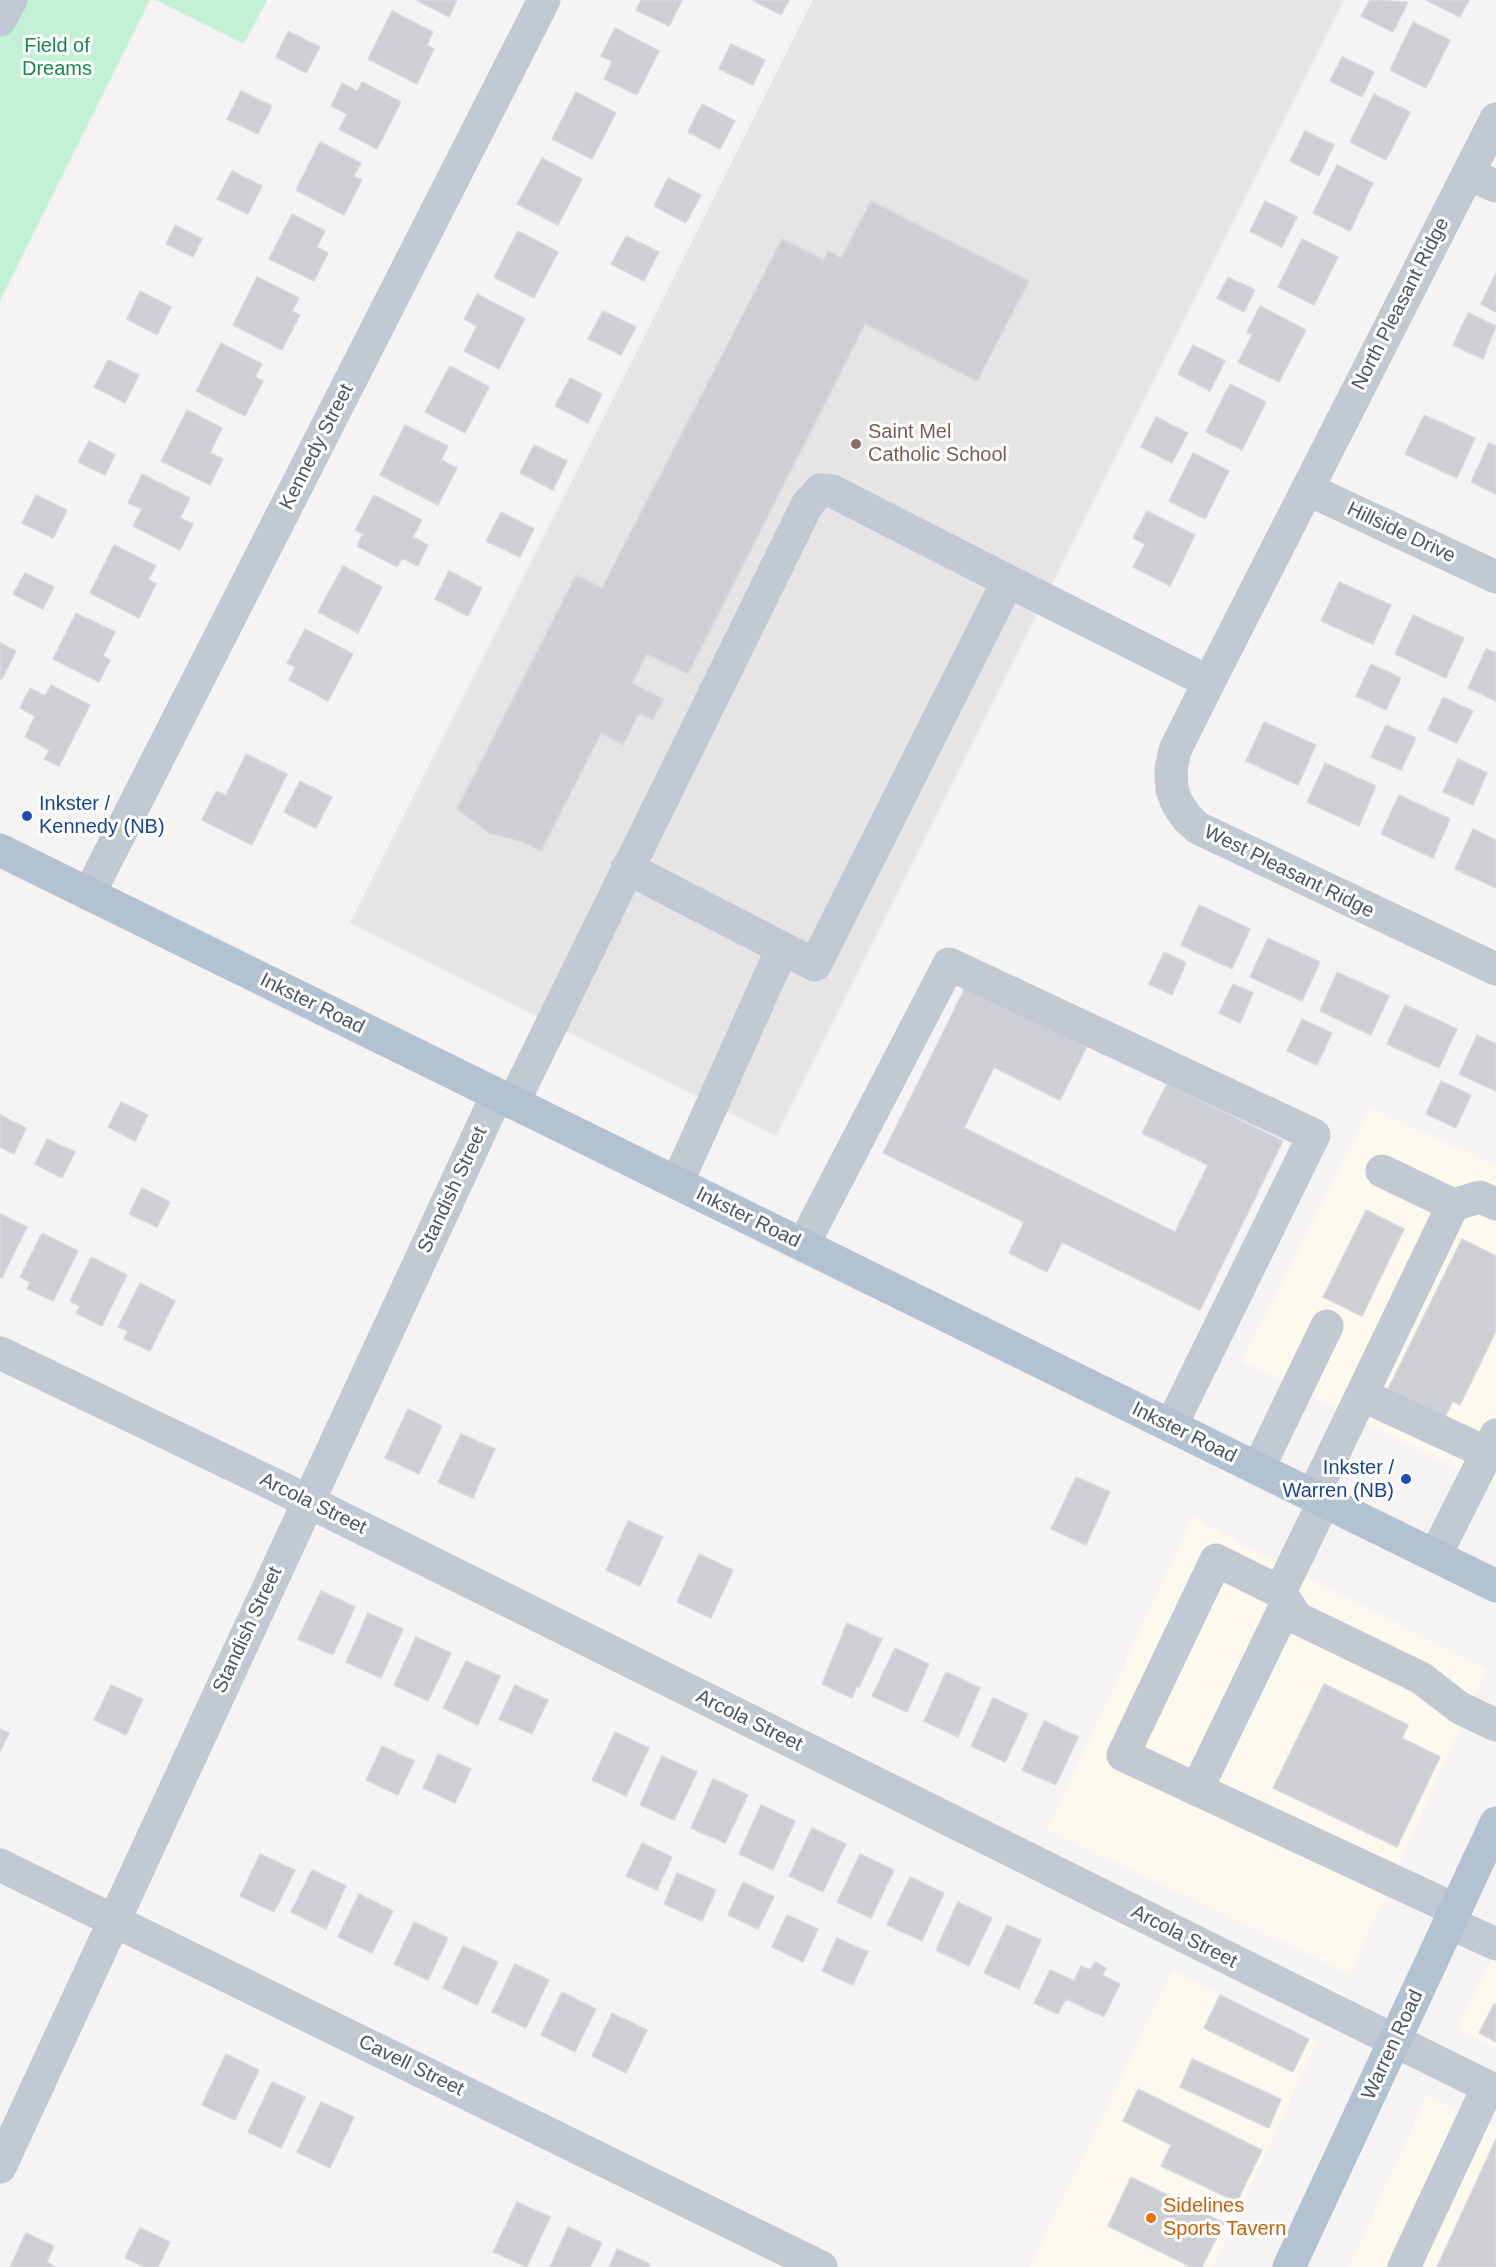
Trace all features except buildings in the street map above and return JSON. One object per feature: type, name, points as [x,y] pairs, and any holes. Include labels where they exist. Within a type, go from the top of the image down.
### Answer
[{"type":"main road","name":"Inkster Road","points":[[0,850],[1496,1586]]},
{"type":"main road","name":"Warren Road","points":[[1289,2267],[1496,1823]]},
{"type":"street","points":[[0,20],[11,0]]},
{"type":"street","name":"Kennedy Street","points":[[89,894],[544,0]]},
{"type":"street","name":"North Pleasant Ridge","points":[[1209,682],[1307,489],[1482,180],[1496,119]]},
{"type":"street","name":"Hillside Drive","points":[[1307,489],[1496,577]]},
{"type":"street","name":"Standish Street","points":[[0,2167],[307,1501],[505,1099],[627,868],[807,505],[820,490],[832,491],[1008,581]]},
{"type":"street","points":[[627,868],[815,965],[1008,581],[1209,682]]},
{"type":"street","name":"West Pleasant Ridge","points":[[1209,682],[1175,750],[1171,769],[1172,789],[1187,818],[1198,828],[1496,969]]},
{"type":"street","points":[[677,1183],[782,949]]},
{"type":"street","points":[[803,1245],[949,964],[1314,1135],[1171,1426]]},
{"type":"street","points":[[1382,1171],[1453,1205],[1480,1197],[1496,1204]]},
{"type":"street","points":[[1197,1789],[1283,1598],[1318,1499],[1362,1395],[1453,1205]]},
{"type":"street","points":[[1258,1469],[1327,1326]]},
{"type":"street","name":"Arcola Street","points":[[0,1353],[307,1501],[1492,2089]]},
{"type":"street","points":[[1362,1395],[1491,1444],[1435,1556]]},
{"type":"street","points":[[1496,1725],[1460,1708],[1421,1678],[1297,1618],[1283,1598],[1216,1560],[1123,1755],[1197,1789],[1453,1916],[1496,1944]]},
{"type":"street","name":"Cavell Street","points":[[0,1864],[821,2267]]},
{"type":"street","points":[[1404,2267],[1492,2089]]},
{"type":"shaded area","name":"Saint Mel Catholic School","points":[[813,0],[1344,0],[776,1136],[350,923]]},
{"type":"shaded area","points":[[1370,1108],[1496,1165],[1496,1489],[1242,1361]]},
{"type":"shaded area","points":[[1193,1516],[1242,1545],[1487,1669],[1350,1974],[1047,1830]]},
{"type":"shaded area","points":[[1496,1950],[1496,2048],[1457,2029]]},
{"type":"shaded area","points":[[1172,1971],[1317,2042],[1213,2267],[1030,2267]]},
{"type":"shaded area","points":[[1427,2095],[1496,2128],[1496,2267],[1349,2267]]},
{"type":"green space","name":"Field of Dreams","points":[[0,0],[150,0],[0,301]]},
{"type":"green space","points":[[155,0],[267,0],[244,44]]},
{"type":"place","name":"Saint Mel Catholic School","points":[[856,444]]},
{"type":"place","name":"Inkster / Kennedy (NB)","points":[[27,816]]},
{"type":"place","name":"Inkster / Warren (NB)","points":[[1406,1479]]},
{"type":"place","name":"Sidelines Sports Tavern","points":[[1151,2218]]}]
